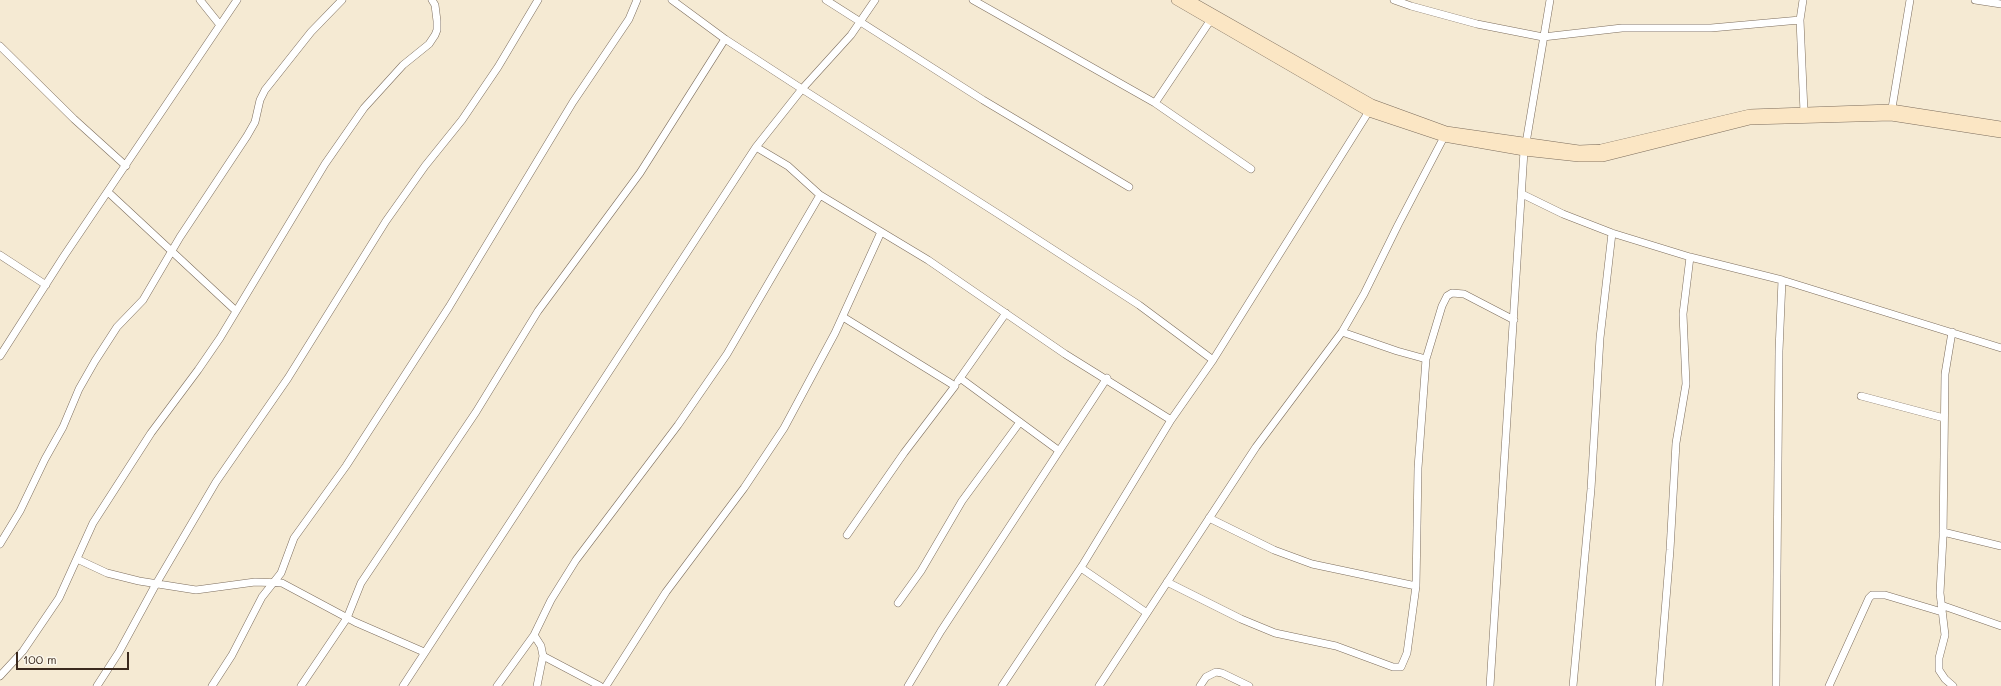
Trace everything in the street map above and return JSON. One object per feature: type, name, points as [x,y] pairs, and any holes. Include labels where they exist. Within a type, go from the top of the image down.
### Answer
[{"type":"main road","points":[[1176,0],[1210,21],[1371,108],[1444,137],[1525,147],[1580,150],[1601,149],[1744,116],[1804,112],[1891,112],[2001,126]]},
{"type":"main road","points":[[1190,0],[1371,108],[1446,131],[1579,157],[1603,157],[1750,120],[1891,112],[2001,134]]},
{"type":"street","points":[[200,0],[220,25]]},
{"type":"street","points":[[0,356],[46,284],[237,0]]},
{"type":"street","points":[[0,544],[20,511],[62,427],[79,389],[95,361],[117,327],[143,300],[172,251],[252,128],[257,116],[260,100],[265,90],[311,32],[342,0]]},
{"type":"street","points":[[0,676],[23,651],[59,598],[93,523],[151,433],[198,370],[236,311],[321,171],[364,108],[404,65],[429,44],[435,35],[437,30],[437,22],[435,5],[432,0]]},
{"type":"street","points":[[97,686],[120,652],[156,584],[216,482],[288,378],[386,221],[425,166],[462,120],[494,74],[538,0]]},
{"type":"street","points":[[212,686],[232,655],[262,597],[281,573],[294,538],[346,466],[449,307],[573,102],[629,19],[637,0]]},
{"type":"street","points":[[672,0],[725,39],[1120,292],[1213,360]]},
{"type":"street","points":[[826,0],[983,100],[1129,187]]},
{"type":"street","points":[[403,686],[756,147],[876,0]]},
{"type":"street","points":[[973,0],[1155,103],[1251,169]]},
{"type":"street","points":[[1394,0],[1477,24],[1543,37],[1622,28],[1710,28],[1800,20]]},
{"type":"street","points":[[1490,686],[1525,147],[1550,0]]},
{"type":"street","points":[[1803,0],[1800,20],[1804,112]]},
{"type":"street","points":[[1891,112],[1910,0]]},
{"type":"street","points":[[1975,0],[2001,4]]},
{"type":"street","points":[[1155,103],[1210,21]]},
{"type":"street","points":[[301,686],[347,618],[360,583],[476,412],[538,311],[640,172],[725,39]]},
{"type":"street","points":[[0,46],[74,119],[126,166]]},
{"type":"street","points":[[1002,686],[1081,568],[1170,420],[1213,360],[1371,108]]},
{"type":"street","points":[[1099,686],[1256,447],[1342,332],[1364,294],[1444,137]]},
{"type":"street","points":[[756,147],[788,166],[820,195],[928,260],[1065,354],[1107,378],[1170,420]]},
{"type":"street","points":[[108,192],[236,311]]},
{"type":"street","points":[[1522,194],[1563,214],[1612,233],[1690,257],[1782,280],[2001,348]]},
{"type":"street","points":[[497,686],[534,635],[551,600],[576,560],[678,424],[727,354],[820,195]]},
{"type":"street","points":[[606,686],[666,592],[744,488],[784,428],[843,317],[882,232]]},
{"type":"street","points":[[1573,686],[1591,489],[1600,338],[1612,233]]},
{"type":"street","points":[[0,255],[46,284]]},
{"type":"street","points":[[1659,686],[1670,550],[1676,443],[1686,384],[1683,314],[1690,257]]},
{"type":"street","points":[[1776,686],[1779,351],[1782,280]]},
{"type":"street","points":[[1167,582],[1241,619],[1275,633],[1336,646],[1396,668],[1403,665],[1406,658],[1416,586],[1418,468],[1426,359],[1442,306],[1447,296],[1452,293],[1464,294],[1514,320]]},
{"type":"street","points":[[847,535],[904,453],[955,386],[1006,314]]},
{"type":"street","points":[[843,317],[955,386]]},
{"type":"street","points":[[1342,332],[1397,351],[1426,359]]},
{"type":"street","points":[[1952,332],[1945,374],[1943,532],[1940,593],[1945,635],[1939,658],[1939,670],[1945,679],[1953,686]]},
{"type":"street","points":[[960,378],[1058,450]]},
{"type":"street","points":[[908,686],[941,631],[1058,450],[1107,378]]},
{"type":"street","points":[[1861,396],[1944,418]]},
{"type":"street","points":[[898,604],[921,571],[962,501],[1020,422]]},
{"type":"street","points":[[1209,518],[1274,550],[1312,564],[1416,586]]},
{"type":"street","points":[[1943,532],[2001,546]]},
{"type":"street","points":[[77,560],[107,573],[156,584],[196,590],[255,582],[274,582],[292,588],[347,618],[424,652]]},
{"type":"street","points":[[1081,568],[1147,613]]},
{"type":"street","points":[[1829,686],[1869,598],[1872,595],[1885,595],[1942,608],[2001,626]]},
{"type":"street","points":[[534,635],[541,646],[543,656],[537,686]]},
{"type":"street","points":[[543,656],[600,686]]},
{"type":"street","points":[[1200,686],[1206,677],[1216,672],[1222,673],[1249,686]]}]
